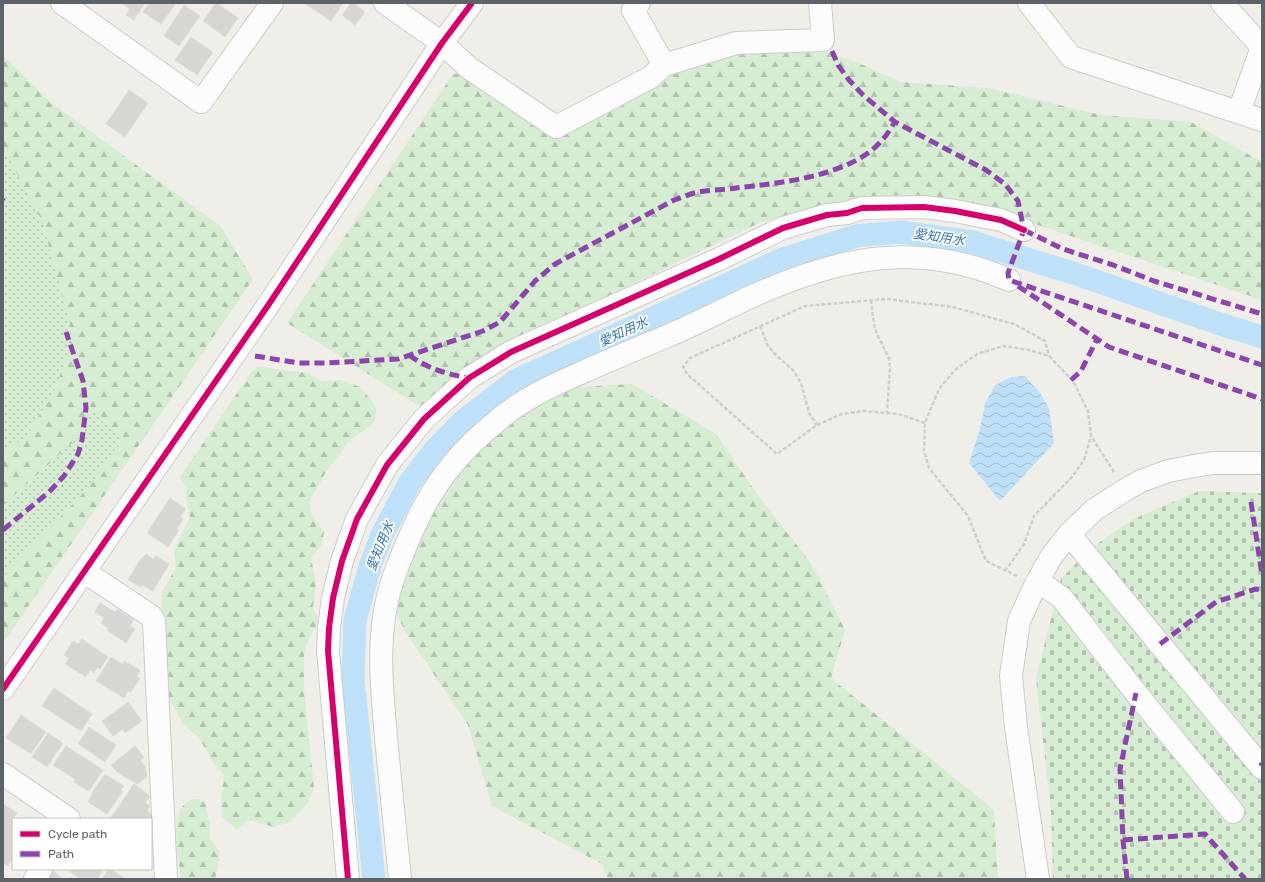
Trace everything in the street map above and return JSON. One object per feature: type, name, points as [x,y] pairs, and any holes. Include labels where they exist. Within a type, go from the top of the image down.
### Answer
[{"type":"street","points":[[62,3],[201,102],[272,3]]},
{"type":"street","points":[[386,3],[442,43],[470,68],[556,127],[651,77],[664,65],[736,43],[823,40],[820,3]]},
{"type":"street","points":[[3,689],[269,304],[442,43],[472,3]]},
{"type":"street","points":[[639,3],[633,10],[664,65]]},
{"type":"street","points":[[1029,3],[1071,57],[1262,120]]},
{"type":"street","points":[[1222,3],[1262,47],[1239,112]]},
{"type":"street","points":[[348,879],[328,651],[333,598],[342,561],[360,514],[387,465],[424,419],[469,378],[511,352],[719,259],[783,228],[827,215],[847,213],[862,208],[924,207],[955,211],[1001,220],[1024,230]]},
{"type":"street","points":[[400,879],[381,674],[381,637],[385,611],[396,572],[409,538],[440,480],[453,463],[466,450],[498,419],[523,401],[555,384],[675,333],[749,298],[807,273],[872,258],[929,257],[992,272],[1009,280]]},
{"type":"street","points":[[1038,879],[1016,727],[1011,676],[1019,622],[1051,557],[1069,534],[1094,510],[1125,490],[1141,482],[1168,471],[1213,463],[1262,463]]},
{"type":"street","points":[[1069,534],[1262,768]]},
{"type":"street","points":[[85,572],[151,616],[154,622],[161,874]]},
{"type":"street","points":[[1037,583],[1062,598],[1136,693],[1233,812]]},
{"type":"street","points":[[3,774],[68,818]]},
{"type":"street","points":[[35,879],[40,870]]},
{"type":"path","points":[[925,423],[898,414],[865,411],[842,414],[817,425],[777,454],[687,374],[683,367],[690,358],[804,306],[886,299],[953,307],[1014,324],[1045,341],[1049,356],[1073,381],[1088,411],[1092,436],[1125,490]]},
{"type":"path","points":[[871,300],[874,324],[877,334],[889,358],[890,368],[887,413]]},
{"type":"path","points":[[760,326],[768,346],[793,370],[798,378],[802,386],[809,413],[817,425]]},
{"type":"path","points":[[1037,583],[1005,571],[986,561],[968,516],[929,468],[924,451],[925,423],[939,389],[955,370],[976,354],[1003,346],[1029,350],[1049,356]]},
{"type":"path","points":[[1005,571],[1024,544],[1034,516],[1072,477],[1084,460],[1092,436]]},
{"type":"green space","points":[[741,50],[825,52],[854,61],[901,82],[988,88],[1101,115],[1191,122],[1262,162],[1262,300],[1032,223],[924,201],[829,203],[759,223],[504,346],[424,409],[287,323],[453,74],[463,73],[558,138],[681,68]]},
{"type":"green space","points":[[3,56],[51,103],[220,226],[253,279],[3,643]]},
{"type":"green space","points":[[3,56],[51,103],[220,226],[253,279],[3,643],[3,577],[89,487],[123,437],[92,408],[81,435],[3,505],[3,452],[27,436],[56,387],[73,336],[42,221],[6,153],[3,153]]},
{"type":"green space","points":[[260,367],[308,373],[321,381],[341,380],[360,387],[373,402],[376,409],[375,422],[349,441],[326,472],[309,502],[311,513],[324,532],[322,544],[311,558],[316,583],[313,608],[319,621],[309,638],[304,653],[304,691],[314,788],[307,804],[290,822],[274,827],[247,820],[237,830],[222,817],[221,800],[224,776],[211,759],[199,737],[184,726],[168,696],[161,594],[176,567],[174,550],[190,516],[187,505],[186,487],[180,477],[253,370]]},
{"type":"green space","points":[[632,384],[716,434],[759,497],[811,563],[845,630],[831,678],[994,810],[998,879],[608,879],[602,864],[492,806],[468,725],[405,631],[383,586],[440,478],[558,388]]},
{"type":"green space","points":[[1199,491],[1262,493],[1262,879],[1053,879],[1051,811],[1036,678],[1061,579],[1090,549],[1133,519]]},
{"type":"green space","points":[[192,799],[198,799],[205,803],[210,825],[210,838],[219,851],[219,860],[215,879],[181,879],[176,834],[177,823],[179,813],[184,804]]},
{"type":"water","points":[[1025,376],[1040,393],[1049,408],[1054,443],[1000,501],[969,463],[980,429],[985,403],[995,385],[1011,377]]},
{"type":"building","points":[[121,3],[145,3],[134,20],[126,15],[130,9]]},
{"type":"building","points":[[149,3],[176,3],[161,24],[143,12]]},
{"type":"building","points":[[216,3],[238,18],[225,37],[203,21]]},
{"type":"building","points":[[304,3],[343,3],[331,21]]},
{"type":"building","points":[[351,3],[354,3],[365,12],[355,25],[342,15]]},
{"type":"building","points":[[184,5],[200,16],[179,46],[164,36]]},
{"type":"building","points":[[191,37],[213,52],[197,75],[175,60]]},
{"type":"building","points":[[129,90],[148,103],[125,137],[106,124]]},
{"type":"building","points":[[170,498],[186,509],[180,517],[183,519],[177,529],[179,530],[168,547],[147,533]]},
{"type":"building","points":[[146,554],[153,559],[156,556],[169,564],[153,591],[143,585],[141,587],[128,580],[141,558],[142,559]]},
{"type":"building","points":[[100,603],[115,612],[117,609],[134,619],[130,626],[135,629],[126,643],[107,630],[108,628],[101,623],[104,618],[95,612]]},
{"type":"building","points":[[82,639],[108,657],[100,669],[97,667],[94,673],[90,670],[86,677],[65,664],[69,658],[64,655],[73,641],[78,644]]},
{"type":"building","points":[[111,657],[122,664],[124,661],[140,670],[137,676],[140,678],[131,692],[128,691],[124,698],[96,681]]},
{"type":"building","points":[[54,688],[92,714],[81,731],[42,706]]},
{"type":"building","points":[[128,702],[142,721],[125,733],[123,729],[113,736],[102,721]]},
{"type":"building","points":[[21,715],[46,732],[31,754],[6,738]]},
{"type":"building","points":[[89,727],[116,745],[105,762],[78,744]]},
{"type":"building","points":[[48,733],[63,743],[47,767],[32,757]]},
{"type":"building","points":[[66,746],[103,770],[89,791],[74,782],[75,779],[53,765]]},
{"type":"building","points":[[135,746],[144,757],[140,760],[145,766],[147,777],[137,784],[117,772],[111,765]]},
{"type":"building","points":[[105,774],[124,786],[121,790],[123,791],[107,814],[88,802],[92,795],[91,794]]},
{"type":"building","points":[[134,784],[150,796],[145,803],[150,806],[147,811],[155,817],[152,821],[152,818],[111,818]]},
{"type":"building","points":[[3,804],[17,813],[12,818],[12,860],[8,866],[3,863]]},
{"type":"building","points":[[68,870],[103,870],[97,879],[81,879]]},
{"type":"building","points":[[108,870],[112,870],[125,879],[102,879]]},
{"type":"building","points":[[53,871],[63,879],[46,879]]},
{"type":"waterway","name":"愛知用水","points":[[374,879],[353,680],[355,620],[371,563],[383,533],[410,482],[433,452],[463,421],[515,381],[783,259],[856,236],[901,232],[972,242],[1076,274],[1262,337]]},
{"type":"marked path","points":[[832,51],[838,65],[849,80],[863,95],[895,122],[986,170],[1005,184],[1018,201],[1024,230],[1008,273],[1009,280],[1262,365]]},
{"type":"marked path","points":[[255,356],[299,363],[398,359],[483,331],[500,322],[535,281],[555,264],[674,200],[699,192],[794,180],[815,176],[835,169],[854,162],[870,152],[885,137],[895,122]]},
{"type":"marked path","points":[[1024,230],[1063,249],[1113,265],[1154,281],[1262,314]]},
{"type":"marked path","points":[[1018,286],[1109,347],[1262,399]]},
{"type":"marked path","points":[[3,530],[49,492],[64,476],[78,454],[82,440],[86,408],[83,381],[66,332]]},
{"type":"marked path","points":[[1071,380],[1081,371],[1097,339]]},
{"type":"marked path","points":[[409,355],[423,364],[438,370],[469,378]]},
{"type":"marked path","points":[[1251,502],[1262,575]]},
{"type":"marked path","points":[[1160,644],[1216,602],[1256,589],[1262,590]]},
{"type":"marked path","points":[[1127,879],[1123,840],[1120,769],[1136,693]]},
{"type":"marked path","points":[[1123,840],[1205,834],[1245,879]]},
{"type":"cycle path","points":[[3,689],[269,304],[442,43],[472,3]]},
{"type":"cycle path","points":[[348,879],[328,651],[333,598],[342,561],[357,519],[387,465],[424,419],[469,378],[511,352],[719,259],[783,228],[827,215],[847,213],[862,208],[924,207],[955,211],[1001,220],[1024,230]]}]
